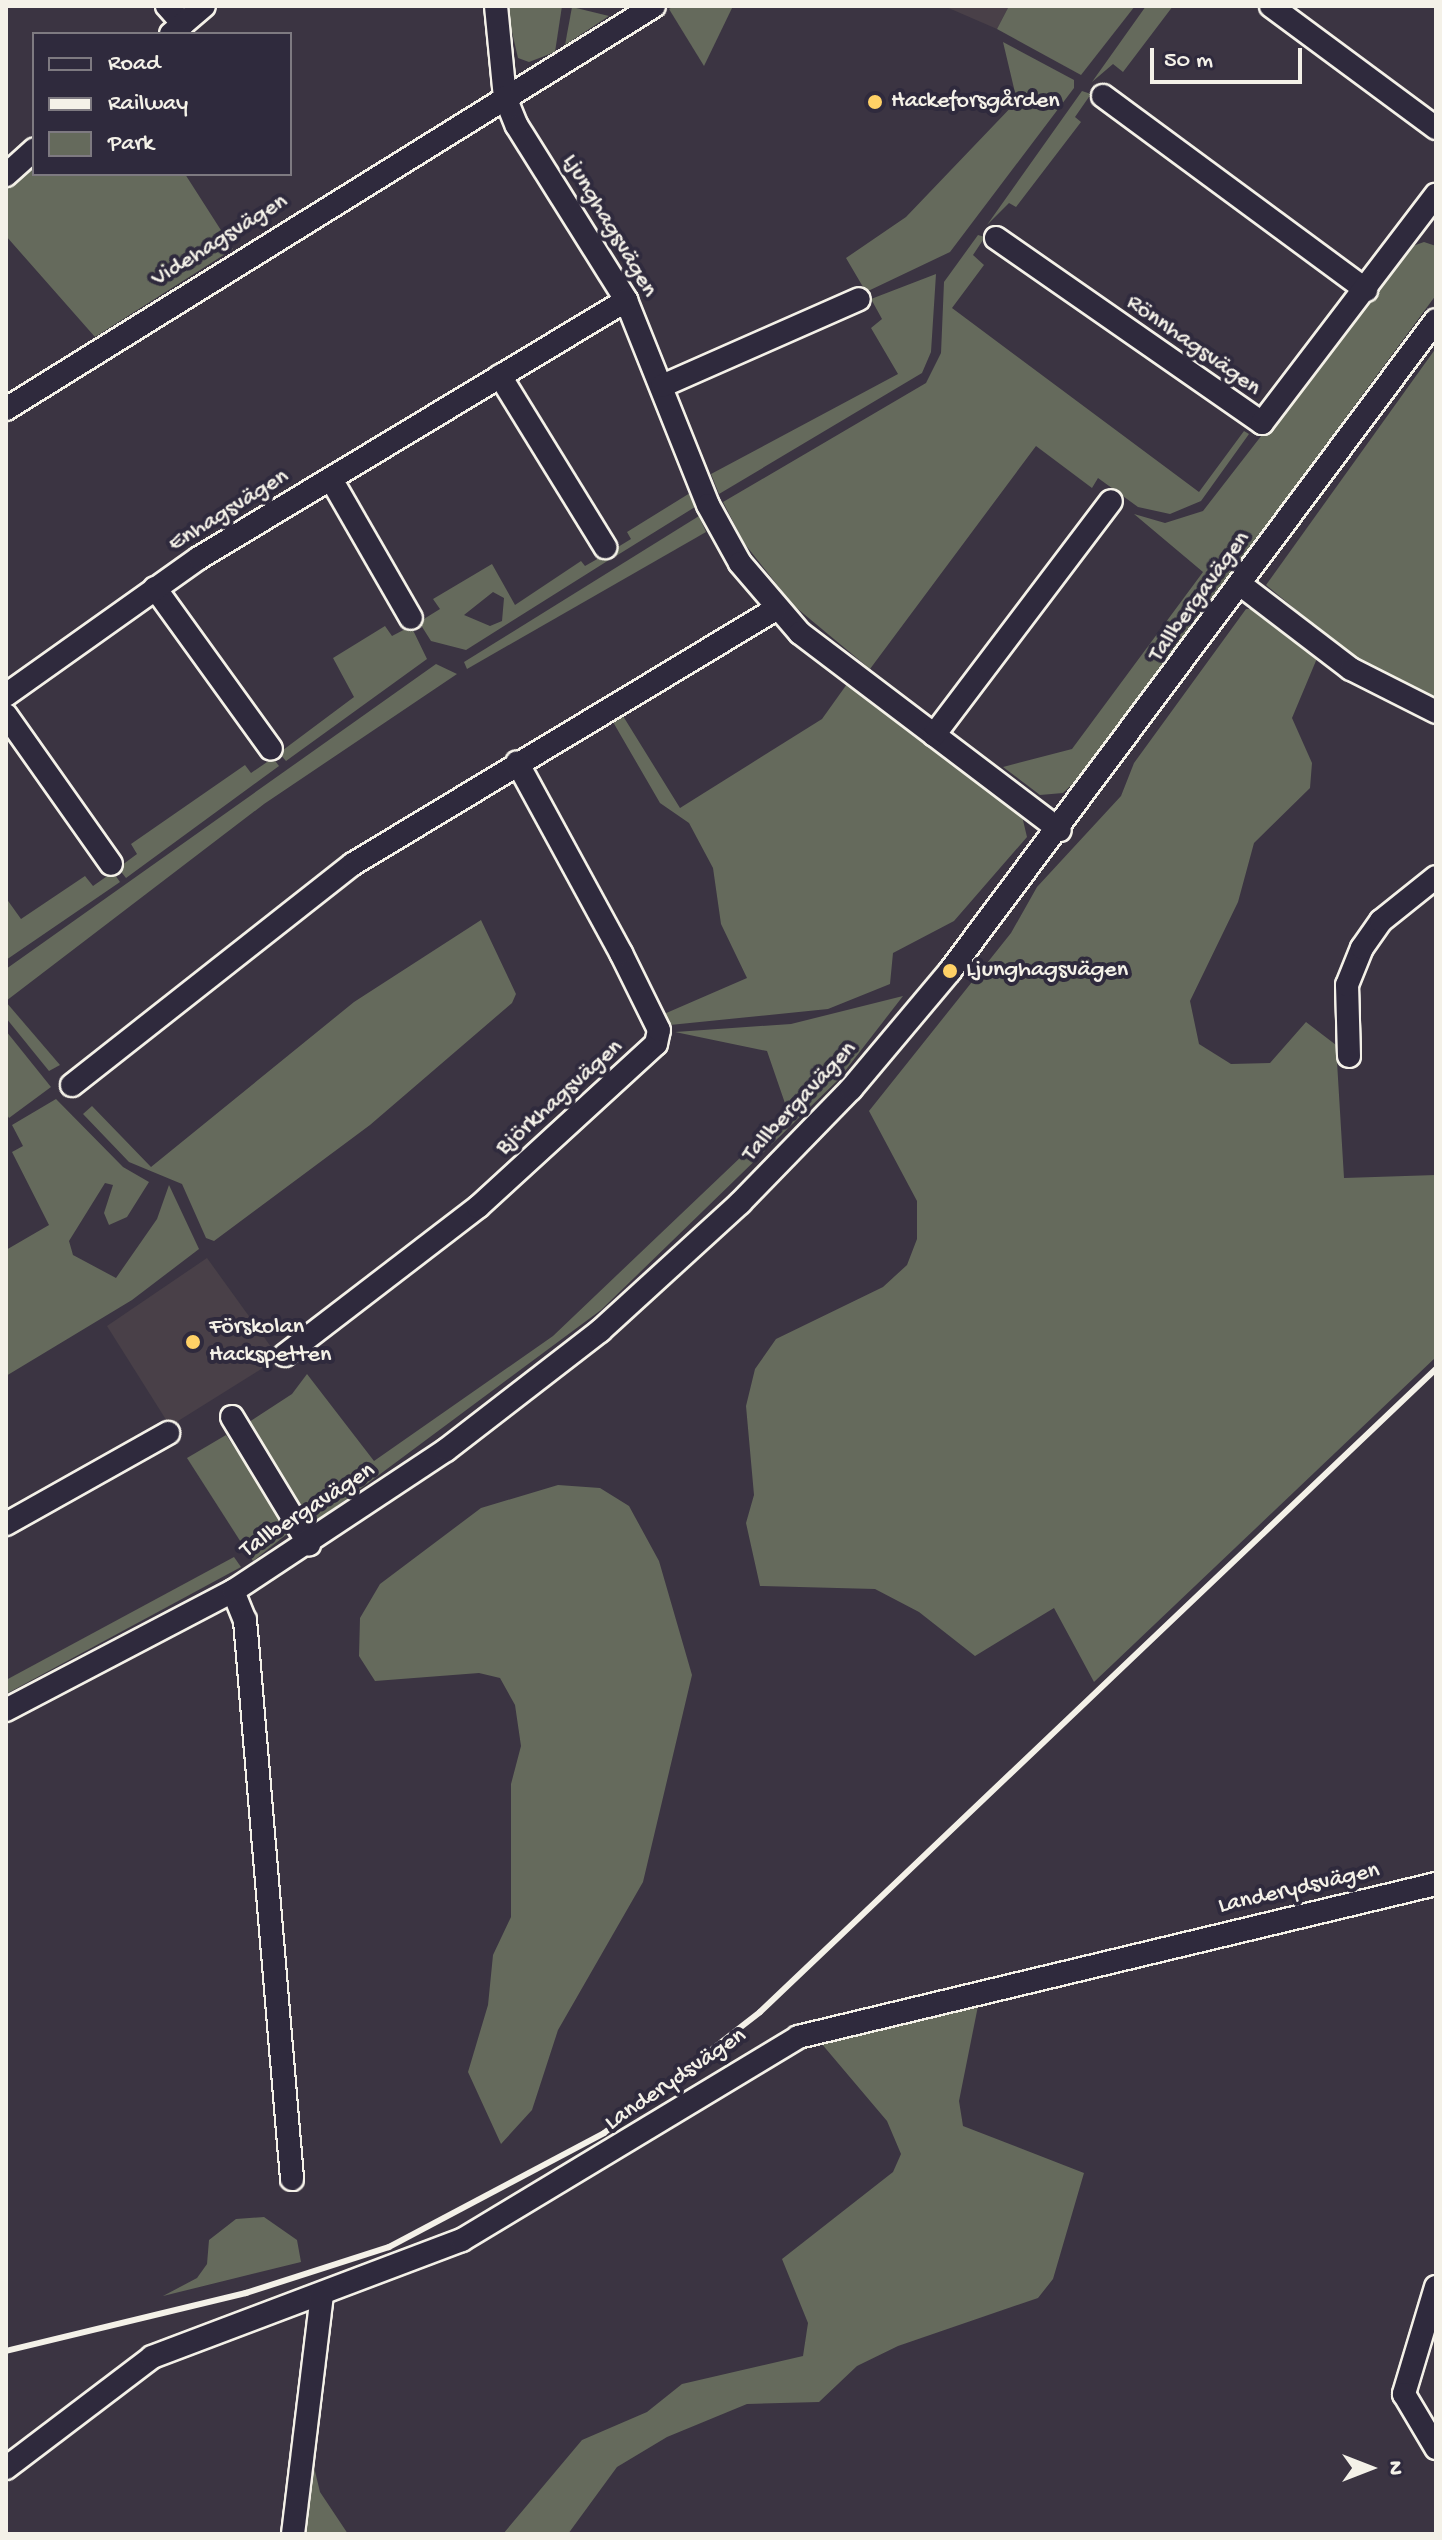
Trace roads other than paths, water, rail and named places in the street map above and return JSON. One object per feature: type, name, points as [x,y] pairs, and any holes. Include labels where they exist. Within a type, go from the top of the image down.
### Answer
[{"type":"street","points":[[167,6],[177,29],[204,6]]},
{"type":"street","points":[[496,6],[505,97]]},
{"type":"street","name":"Videhagsvägen","points":[[6,409],[654,6]]},
{"type":"street","points":[[1271,6],[1436,128]]},
{"type":"street","points":[[1103,96],[1366,290]]},
{"type":"street","name":"Ljunghagsvägen","points":[[505,97],[626,300],[723,535],[775,609],[1060,830]]},
{"type":"street","points":[[6,175],[32,152]]},
{"type":"street","name":"Rönnhagsvägen","points":[[996,238],[1256,422],[1272,417],[1366,290],[1428,223],[1436,195]]},
{"type":"street","points":[[662,386],[859,299]]},
{"type":"street","name":"Enhagsvägen","points":[[6,695],[155,588],[626,300]]},
{"type":"street","name":"Tallbergavägen","points":[[6,1710],[233,1591],[309,1544],[527,1390],[740,1203],[861,1077],[1060,830],[1436,320]]},
{"type":"street","points":[[500,376],[605,547]]},
{"type":"street","points":[[331,479],[411,618]]},
{"type":"street","points":[[934,735],[1111,501]]},
{"type":"street","points":[[1241,585],[1351,669],[1436,712]]},
{"type":"street","points":[[155,588],[271,749]]},
{"type":"street","points":[[72,1085],[288,910],[517,762],[775,609]]},
{"type":"street","points":[[6,715],[111,864]]},
{"type":"street","name":"Björkhagsvägen","points":[[285,1355],[478,1207],[656,1044],[659,1030],[634,979],[517,762]]},
{"type":"street","points":[[1349,1056],[1347,985],[1362,948],[1389,913],[1436,877]]},
{"type":"street","points":[[232,1417],[309,1544]]},
{"type":"street","points":[[6,1524],[168,1433]]},
{"type":"street","points":[[233,1591],[245,1620],[292,2179]]},
{"type":"street","name":"Landerydsvägen","points":[[6,2468],[152,2357],[322,2295],[516,2212],[798,2037],[1436,1884]]},
{"type":"street","points":[[1436,2287],[1404,2394],[1436,2448]]},
{"type":"street","points":[[293,2534],[322,2295]]},
{"type":"railway","points":[[6,2351],[246,2293],[389,2247],[604,2133],[760,2012],[1436,1369]]},
{"type":"place","name":"Hackeforsgården","points":[[875,102]]},
{"type":"place","name":"Ljunghagsvägen","points":[[950,971]]},
{"type":"place","name":"Förskolan Hackspetten","points":[[193,1342]]}]
